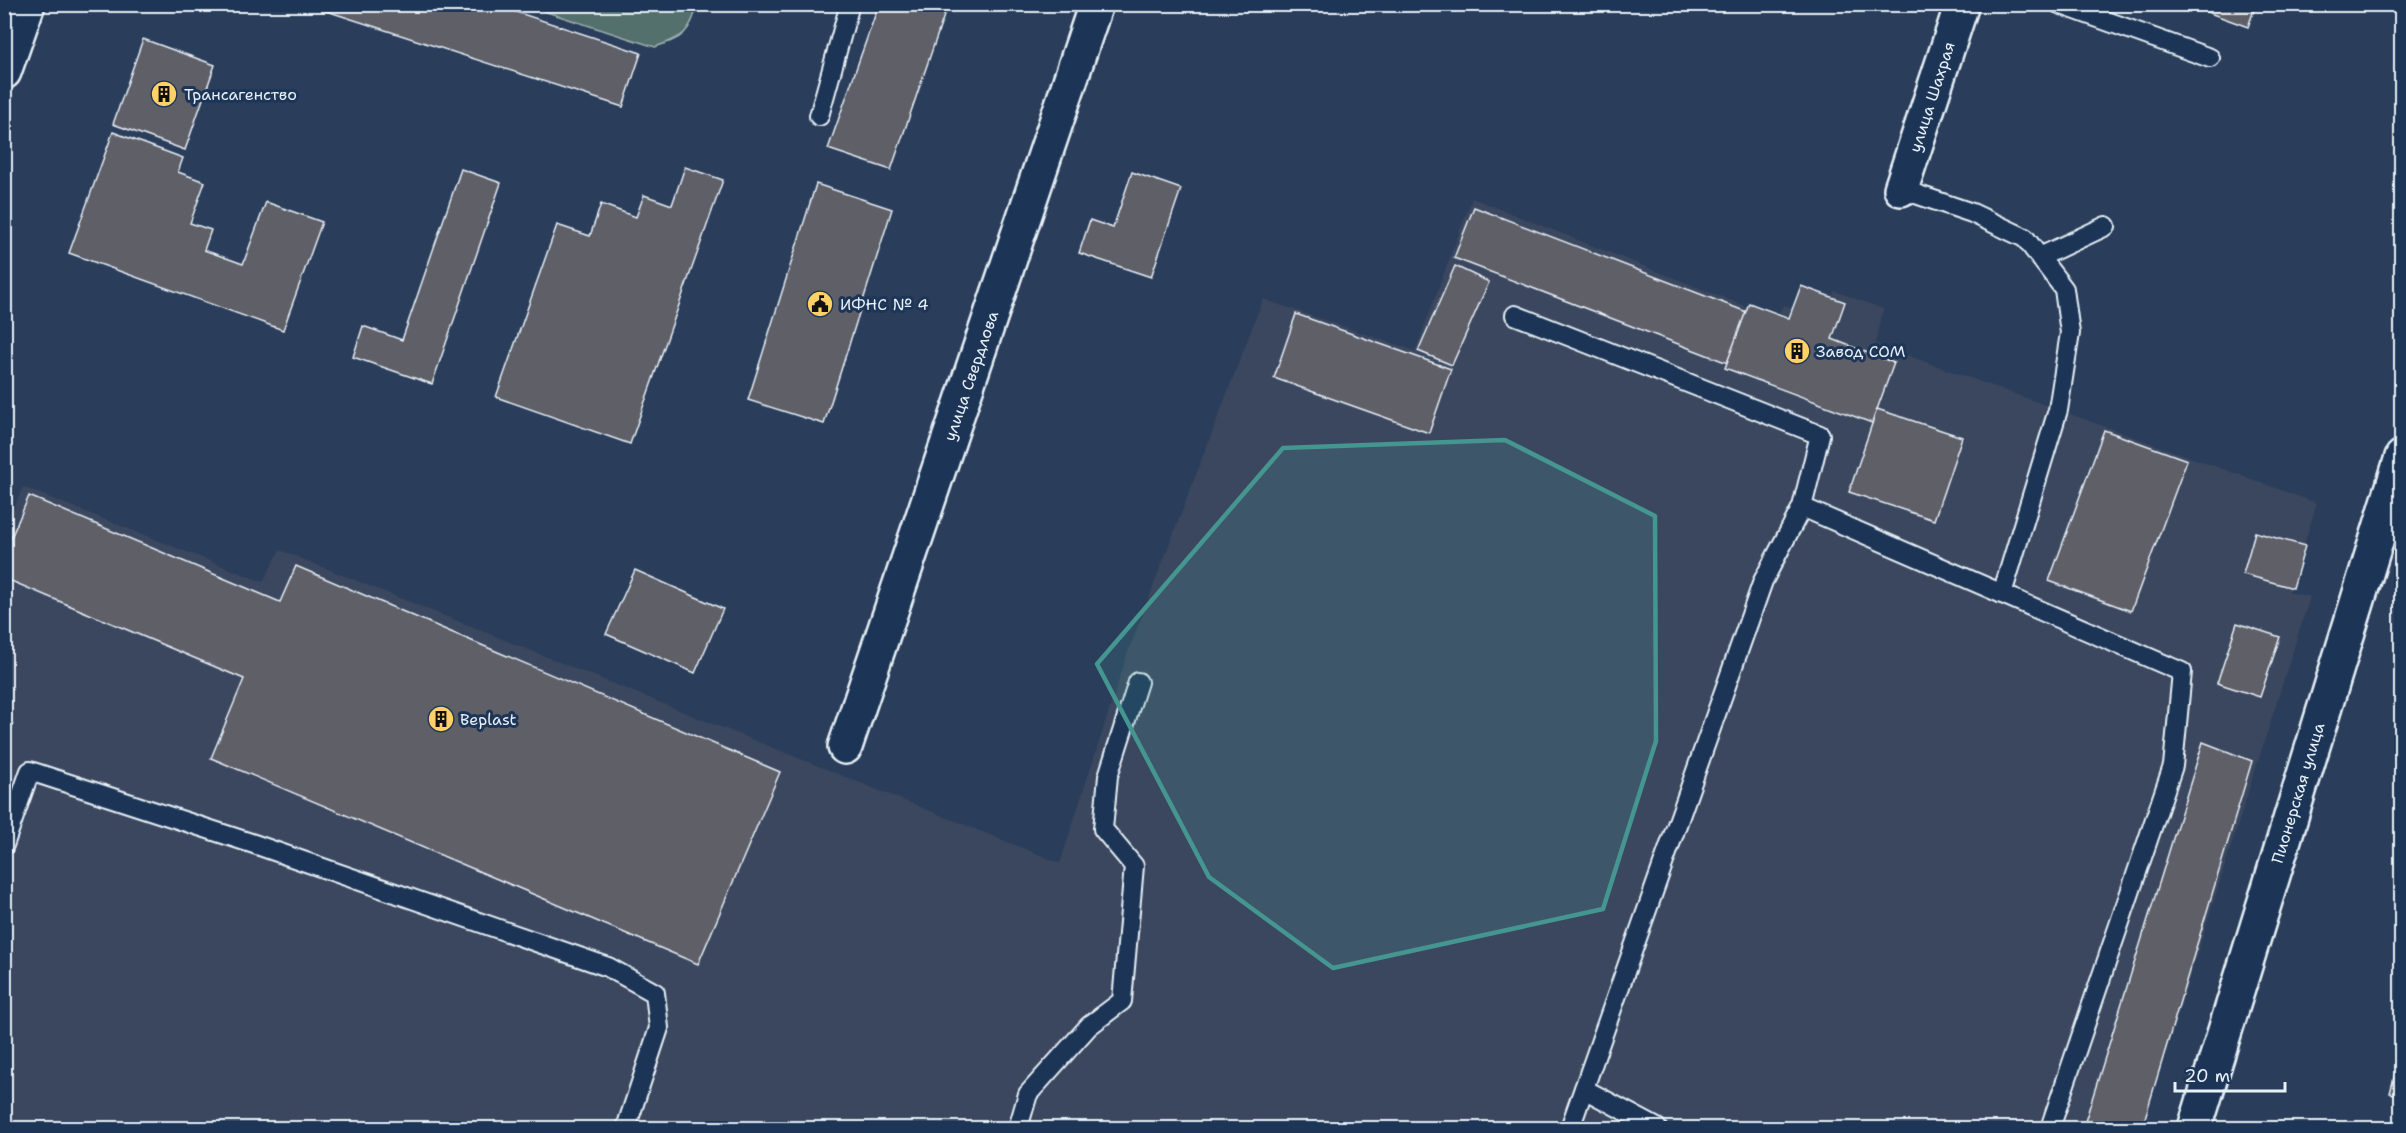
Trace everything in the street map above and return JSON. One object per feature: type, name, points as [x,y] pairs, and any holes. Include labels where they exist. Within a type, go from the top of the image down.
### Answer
[{"type":"street","points":[[4,72],[28,4]]},
{"type":"street","name":"улица Свердлова","points":[[845,747],[1096,4]]},
{"type":"street","name":"улица Шахрая","points":[[1901,189],[1962,4]]},
{"type":"street","name":"Пионерская улица","points":[[2195,1128],[2402,457]]},
{"type":"lane","points":[[819,116],[850,4]]},
{"type":"lane","points":[[2059,4],[2210,58]]},
{"type":"lane","points":[[1901,189],[1972,213],[2025,237],[2064,289],[2070,333],[2058,410],[2002,594]]},
{"type":"lane","points":[[2040,257],[2106,226]]},
{"type":"lane","points":[[1515,315],[1820,435],[1802,507],[1763,581],[1570,1128]]},
{"type":"lane","points":[[1802,507],[2182,672],[2172,766],[2050,1128]]},
{"type":"lane","points":[[1018,1128],[1028,1094],[1089,1026],[1122,1001],[1134,866],[1103,829],[1107,776],[1138,682]]},
{"type":"lane","points":[[4,845],[30,771],[254,844],[608,967],[655,993],[659,1028],[626,1128]]},
{"type":"lane","points":[[1584,1089],[1656,1128]]},
{"type":"highlighted area","points":[[1505,440],[1655,516],[1656,741],[1603,909],[1333,968],[1209,877],[1097,664],[1283,448]]},
{"type":"shaded area","points":[[1472,198],[1775,318],[1784,305],[1824,319],[1835,291],[1883,309],[1876,344],[2317,503],[2289,592],[2310,597],[2142,1128],[5,1128],[4,532],[23,487],[263,582],[280,550],[1060,863],[1127,655],[1263,299],[1415,351]]},
{"type":"green space","points":[[698,4],[684,33],[655,47],[525,5]]},
{"type":"building","points":[[305,4],[492,4],[641,53],[623,107]]},
{"type":"building","points":[[879,4],[948,4],[891,170],[828,149]]},
{"type":"building","points":[[2185,4],[2256,4],[2248,27]]},
{"type":"building","name":"Трансагенство","points":[[143,39],[215,65],[185,150],[113,124]]},
{"type":"building","points":[[113,132],[183,158],[178,172],[205,182],[190,223],[211,230],[204,250],[243,264],[266,202],[322,222],[283,330],[69,253]]},
{"type":"building","points":[[685,167],[723,180],[630,444],[496,397],[557,225],[590,236],[601,204],[636,217],[644,195],[672,205]]},
{"type":"building","points":[[461,169],[501,183],[432,384],[353,357],[363,326],[402,340]]},
{"type":"building","points":[[1132,172],[1181,189],[1151,277],[1079,253],[1090,220],[1113,228]]},
{"type":"building","name":"ИФНС № 4","points":[[816,184],[892,209],[824,424],[748,400]]},
{"type":"building","points":[[1474,207],[1778,324],[1759,375],[1454,258]]},
{"type":"building","points":[[1455,266],[1489,282],[1452,365],[1418,351]]},
{"type":"building","name":"Завод СОМ","points":[[1801,286],[1845,302],[1832,339],[1894,363],[1872,423],[1725,368],[1749,303],[1789,318]]},
{"type":"building","points":[[1296,314],[1451,369],[1429,433],[1274,378]]},
{"type":"building","points":[[1877,409],[1962,437],[1934,520],[1849,492]]},
{"type":"building","points":[[2104,430],[2187,460],[2131,611],[2049,581]]},
{"type":"building","name":"Beplast","points":[[29,496],[280,602],[296,566],[780,772],[698,964],[211,758],[244,679],[4,578],[4,554]]},
{"type":"building","points":[[2255,532],[2305,546],[2293,588],[2243,574]]},
{"type":"building","points":[[635,570],[723,609],[695,673],[606,634]]},
{"type":"building","points":[[2237,623],[2280,637],[2260,697],[2217,683]]},
{"type":"building","points":[[4,722],[13,724],[4,747]]},
{"type":"building","points":[[2203,742],[2252,761],[2142,1128],[2083,1128]]},
{"type":"building","points":[[2402,1047],[2402,1096],[2390,1093]]},
{"type":"place","name":"Трансагенство","points":[[164,94]]},
{"type":"place","name":"ИФНС № 4","points":[[820,304]]},
{"type":"place","name":"Завод СОМ","points":[[1797,351]]},
{"type":"place","name":"Beplast","points":[[441,719]]}]
